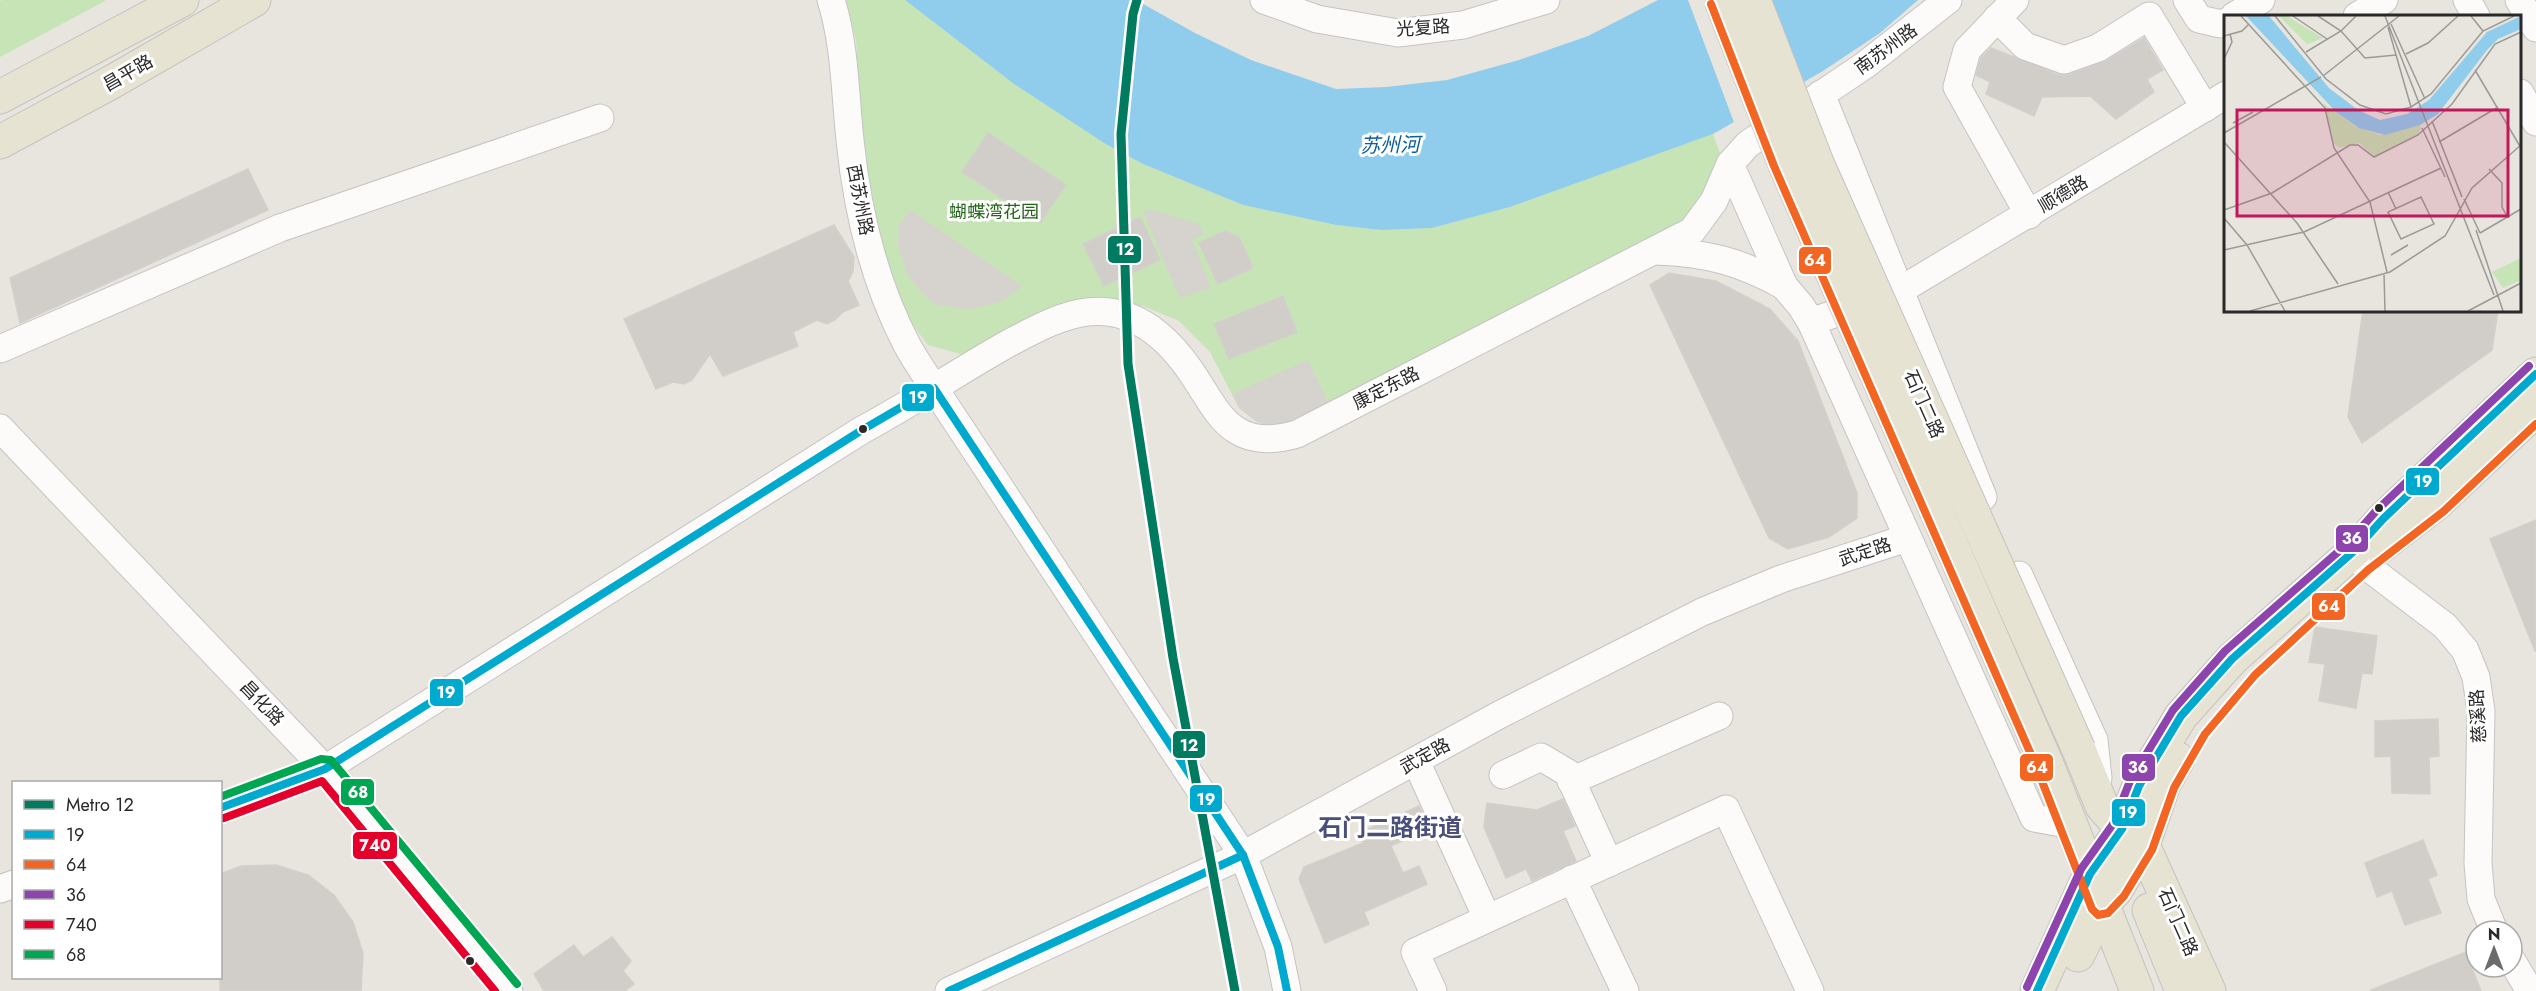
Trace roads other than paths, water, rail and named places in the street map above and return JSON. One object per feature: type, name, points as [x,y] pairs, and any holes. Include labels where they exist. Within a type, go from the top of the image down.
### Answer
[{"type":"main road","points":[[0,97],[182,0]]},
{"type":"main road","name":"昌平路","points":[[0,142],[110,83],[254,0]]},
{"type":"main road","name":"石门二路","points":[[1722,0],[1784,162],[2072,825],[2115,859],[2209,991]]},
{"type":"main road","name":"石门二路","points":[[1754,0],[1816,164],[2079,750],[2157,991]]},
{"type":"main road","points":[[2037,991],[2196,728],[2247,668],[2357,556],[2383,519],[2536,374]]},
{"type":"main road","points":[[2357,556],[2437,503],[2536,410]]},
{"type":"main road","points":[[2059,991],[2115,859]]},
{"type":"main road","name":"石门二路","points":[[2115,859],[2138,991]]},
{"type":"main road","name":"石门二路","points":[[2115,859],[2182,991]]},
{"type":"street","name":"西苏州路","points":[[831,0],[839,33],[854,171],[871,253],[898,326],[908,347],[934,388],[1243,855],[1278,947],[1287,991]]},
{"type":"street","name":"光复路","points":[[1264,0],[1317,19],[1398,33],[1464,25],[1546,0]]},
{"type":"street","name":"南苏州路","points":[[1821,94],[1865,65],[1948,0]]},
{"type":"street","points":[[2187,0],[2199,19],[2224,23]]},
{"type":"street","points":[[2236,15],[2261,0]]},
{"type":"street","points":[[2359,15],[2384,0]]},
{"type":"street","points":[[2467,0],[2475,15]]},
{"type":"street","points":[[2519,0],[2536,28]]},
{"type":"street","points":[[2030,215],[1958,87],[1967,50],[2006,9],[2025,46],[2064,60],[2098,48],[2149,16],[2215,101]]},
{"type":"street","name":"康定东路","points":[[222,806],[325,769],[862,430],[975,362],[1060,319],[1086,312],[1112,312],[1136,319],[1156,332],[1174,350],[1215,409],[1235,429],[1261,439],[1278,440],[1297,434],[1692,231],[1714,201],[1730,164],[1748,144],[1821,94]]},
{"type":"street","name":"石门二路","points":[[1821,94],[1978,486],[2094,740],[2115,859]]},
{"type":"street","points":[[2521,95],[2536,122]]},
{"type":"street","name":"顺德路","points":[[1811,322],[1899,291],[2030,215],[2215,101]]},
{"type":"street","points":[[0,349],[280,228],[600,118]]},
{"type":"street","points":[[1730,164],[1784,286]]},
{"type":"street","points":[[1655,251],[1695,253],[1728,260],[1757,270],[1784,286],[1802,306],[2034,818],[2072,825]]},
{"type":"street","name":"昌化路","points":[[0,428],[325,769],[509,991]]},
{"type":"street","name":"武定路","points":[[949,991],[1243,855],[1499,715],[1741,594],[1907,538]]},
{"type":"street","name":"慈溪路","points":[[2357,556],[2445,626],[2465,650],[2476,677],[2481,711],[2478,862],[2481,899],[2489,919]]},
{"type":"street","points":[[1571,782],[1719,716]]},
{"type":"street","points":[[1503,775],[1541,757],[1568,773],[1609,862]]},
{"type":"street","points":[[1416,761],[1487,918]]},
{"type":"street","points":[[1433,991],[1415,952],[1726,809],[1810,991]]},
{"type":"street","points":[[1572,879],[1625,991]]},
{"type":"water","name":"苏州河","points":[[905,0],[1136,0],[1195,33],[1251,60],[1336,89],[1386,87],[1447,80],[1519,60],[1588,36],[1658,0],[1918,0],[1880,33],[1823,71],[1713,134],[1510,207],[1432,228],[1381,230],[1336,225],[1243,205],[1143,164],[1104,143],[1014,84]]},
{"type":"metro line","name":"12","points":[[1137,0],[1133,14],[1121,134],[1128,364],[1173,658],[1235,991]]},
{"type":"district","name":"石门二路街道","points":[[1390,828]]},
{"type":"park label","name":"蝴蝶湾花园","points":[[994,212]]}]
